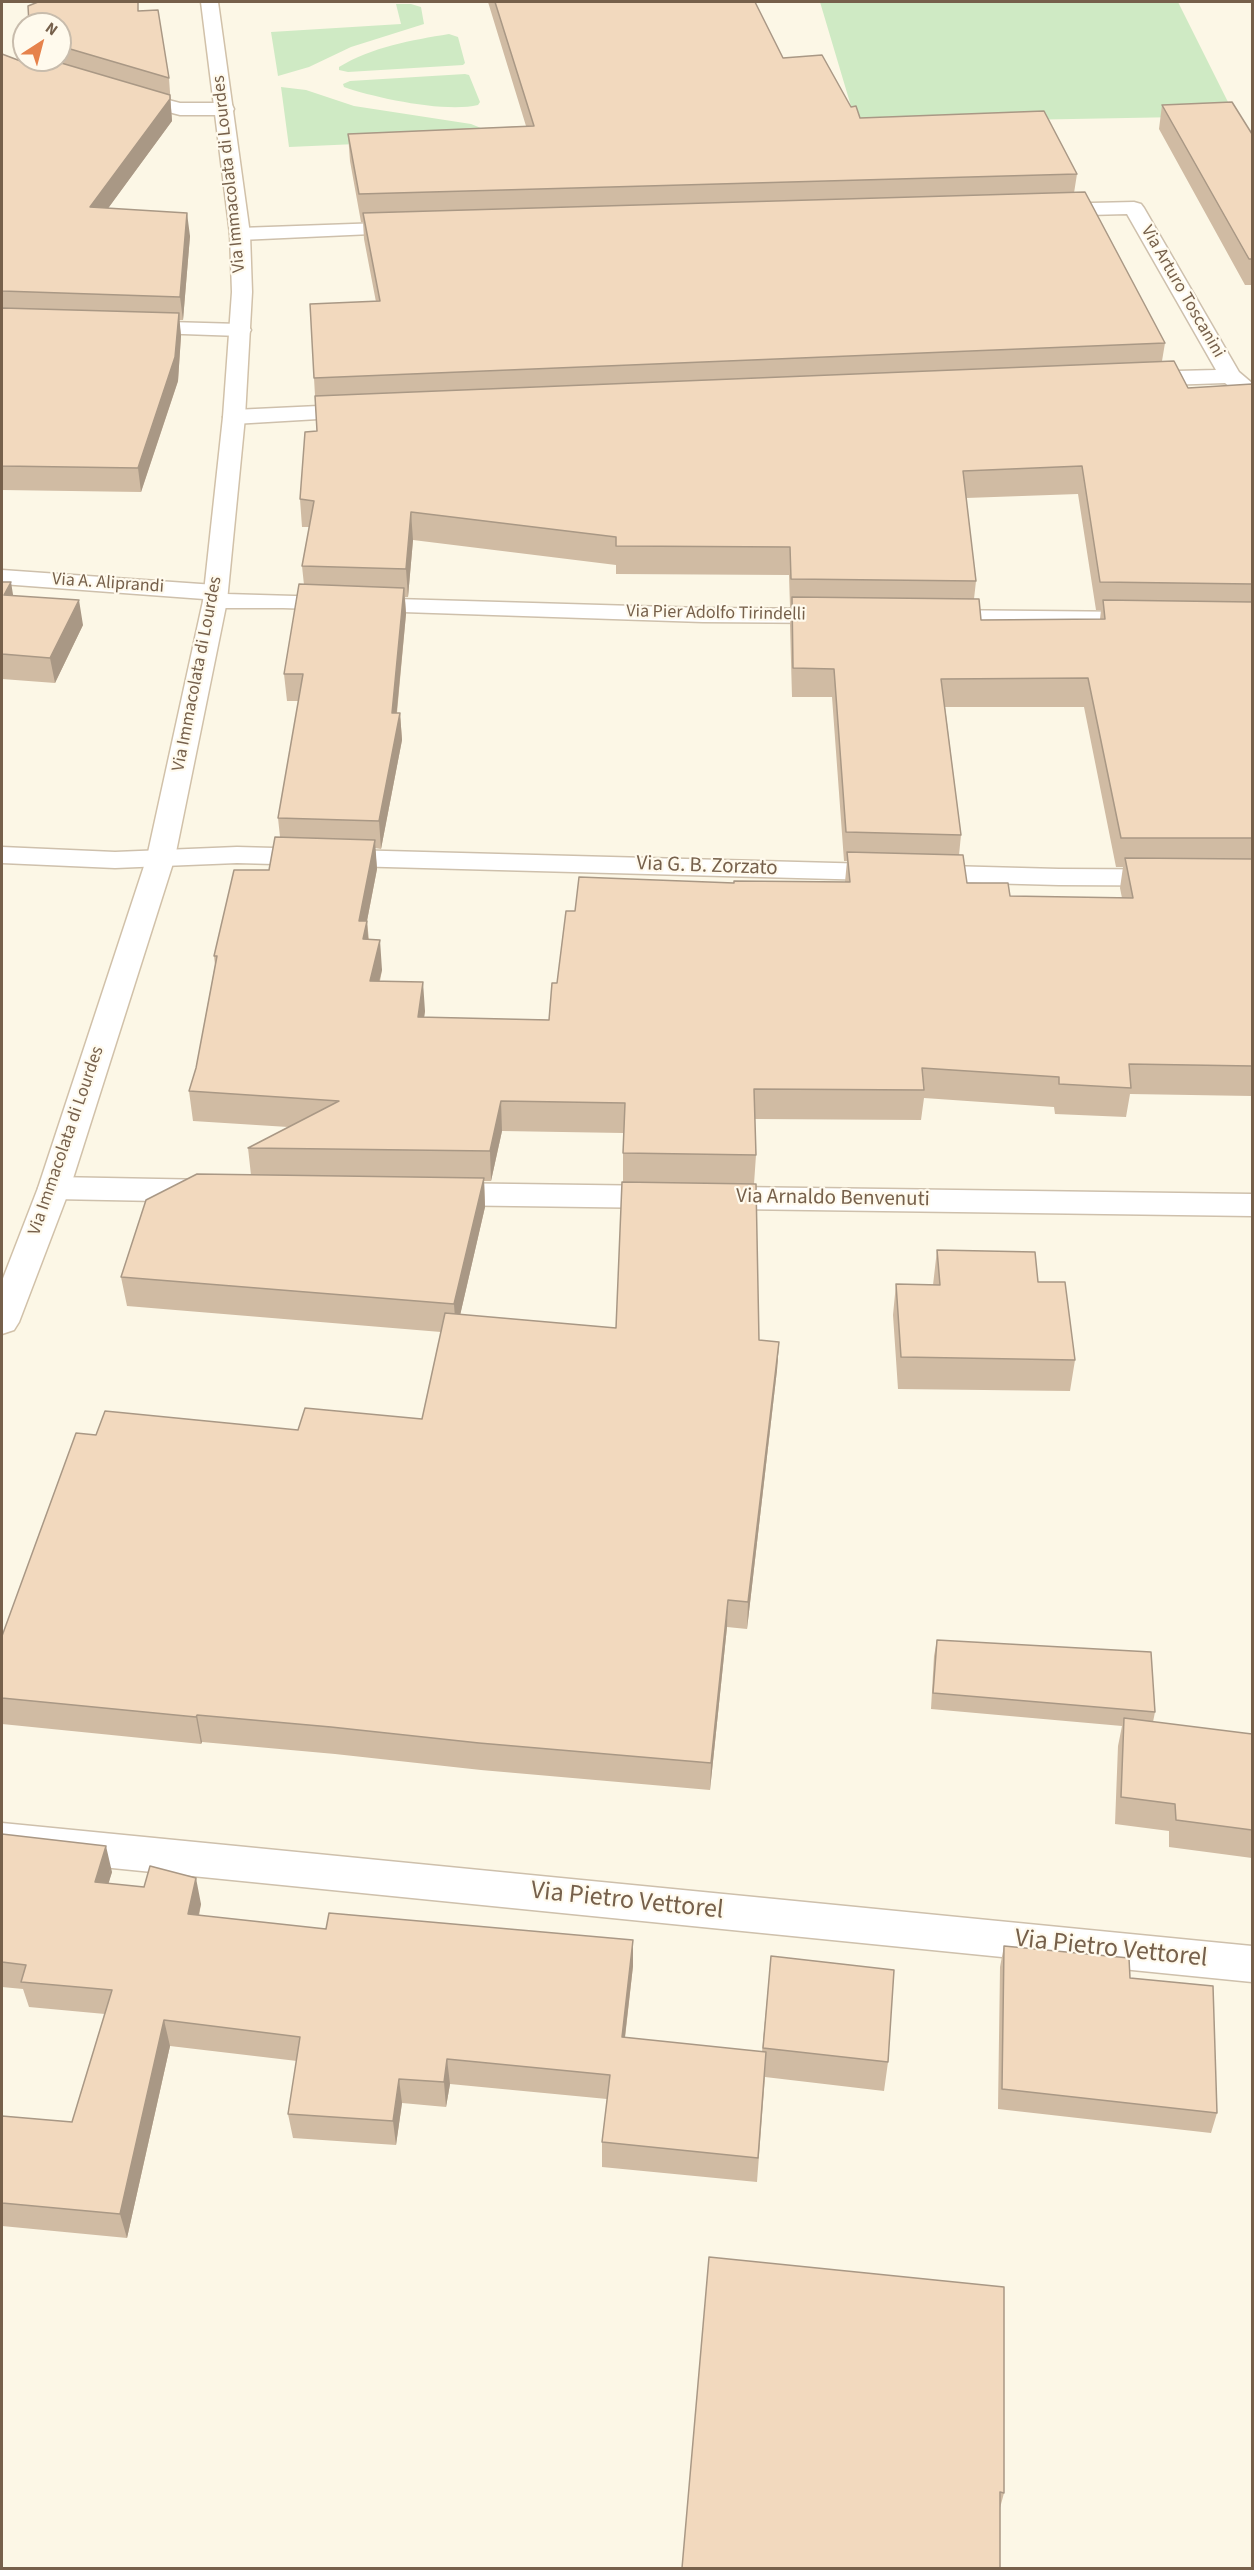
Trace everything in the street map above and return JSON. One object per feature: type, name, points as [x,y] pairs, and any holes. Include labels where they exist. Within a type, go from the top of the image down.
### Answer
[{"type":"street","name":"Via Immacolata di Lourdes","points":[[2,1322],[54,1188],[161,857],[215,597],[234,417],[240,330],[240,234],[209,2]]},
{"type":"street","points":[[110,90],[180,109],[225,109]]},
{"type":"street","name":"Via Arturo Toscanini","points":[[1026,211],[1134,208],[1230,376],[1252,394]]},
{"type":"street","points":[[240,234],[430,227]]},
{"type":"street","points":[[115,326],[240,330]]},
{"type":"street","points":[[1122,380],[1230,376]]},
{"type":"street","points":[[234,417],[385,410]]},
{"type":"street","name":"Via A. Aliprandi","points":[[2,577],[215,597]]},
{"type":"street","name":"Via Pier Adolfo Tirindelli","points":[[215,597],[703,615],[858,616]]},
{"type":"street","points":[[918,617],[1157,620]]},
{"type":"street","name":"Via G. B. Zorzato","points":[[2,855],[107,860],[237,855],[1059,877],[1252,878]]},
{"type":"street","points":[[54,1188],[242,1191]]},
{"type":"street","name":"Via Arnaldo Benvenuti","points":[[408,1193],[1252,1205]]},
{"type":"street","name":"Via Pietro Vettorel","points":[[2,1840],[1252,1964]]},
{"type":"green space","points":[[820,2],[1178,2],[1235,116],[856,123]]},
{"type":"green space","points":[[396,4],[421,7],[424,24],[351,47],[309,67],[278,76],[271,32],[401,24]]},
{"type":"green space","points":[[449,34],[458,37],[465,63],[463,65],[348,72],[339,70],[339,67],[352,60],[379,49]]},
{"type":"green space","points":[[469,75],[480,102],[478,105],[430,106],[392,100],[344,87],[343,84],[350,81]]},
{"type":"green space","points":[[281,87],[306,90],[354,106],[471,124],[486,130],[492,138],[289,147]]},
{"type":"building","points":[[38,2],[138,2],[138,11],[158,10],[169,78],[72,50],[72,12],[28,12],[28,6]]},
{"type":"building","points":[[495,2],[755,2],[783,58],[822,55],[851,107],[856,106],[860,118],[1044,111],[1077,174],[359,194],[348,134],[534,126]]},
{"type":"building","points":[[2,54],[12,58],[12,72],[72,72],[72,66],[170,95],[170,99],[90,207],[187,213],[180,297],[2,291]]},
{"type":"building","points":[[1232,102],[1252,134],[1252,259],[1249,259],[1162,105]]},
{"type":"building","points":[[1085,192],[1165,343],[314,378],[310,304],[380,301],[363,213]]},
{"type":"building","points":[[2,308],[179,313],[175,357],[138,468],[2,466]]},
{"type":"building","points":[[1174,361],[1188,388],[1252,384],[1252,584],[1100,582],[1082,466],[963,471],[976,581],[791,579],[790,547],[616,546],[616,537],[411,512],[406,569],[302,566],[314,501],[300,499],[305,432],[317,431],[315,396]]},
{"type":"building","points":[[2,582],[11,582],[4,595],[79,600],[50,658],[2,654]]},
{"type":"building","points":[[299,584],[404,588],[392,713],[400,713],[379,821],[278,818],[303,674],[284,674]]},
{"type":"building","points":[[792,597],[979,599],[981,620],[1105,619],[1103,600],[1252,602],[1252,838],[1121,838],[1088,678],[941,679],[961,835],[846,832],[834,669],[793,668]]},
{"type":"building","points":[[275,837],[375,840],[359,921],[367,921],[363,939],[380,940],[370,981],[423,982],[418,1017],[549,1020],[552,983],[557,983],[566,911],[575,911],[579,877],[734,883],[734,881],[850,882],[847,852],[963,855],[967,883],[1008,883],[1010,896],[1133,898],[1125,858],[1252,859],[1252,1066],[1129,1064],[1131,1088],[1059,1084],[1059,1077],[922,1068],[924,1090],[754,1089],[756,1155],[623,1153],[625,1103],[501,1101],[490,1151],[248,1148],[339,1101],[189,1091],[196,1068],[217,956],[214,956],[234,870],[269,870]]},
{"type":"building","points":[[197,1174],[484,1178],[454,1304],[121,1277],[146,1200]]},
{"type":"building","points":[[622,1182],[756,1184],[759,1340],[779,1342],[748,1602],[728,1600],[711,1763],[2,1698],[2,1636],[76,1433],[96,1435],[105,1411],[298,1430],[305,1408],[422,1419],[445,1313],[616,1328]]},
{"type":"building","points":[[937,1250],[1035,1252],[1038,1282],[1065,1282],[1075,1360],[901,1357],[896,1284],[940,1285]]},
{"type":"building","points":[[937,1640],[1151,1652],[1155,1712],[933,1693]]},
{"type":"building","points":[[1124,1718],[1252,1734],[1252,1830],[1176,1820],[1175,1804],[1121,1797]]},
{"type":"building","points":[[2,1834],[106,1846],[95,1882],[144,1887],[150,1866],[196,1878],[188,1914],[326,1929],[329,1913],[633,1940],[622,2037],[766,2052],[758,2158],[602,2142],[610,2075],[447,2059],[444,2082],[399,2079],[393,2121],[288,2114],[300,2037],[164,2020],[120,2214],[2,2203],[2,2116],[72,2122],[112,1990],[21,1982],[26,1965],[2,1962]]},
{"type":"building","points":[[1004,1946],[1129,1958],[1130,1978],[1213,1986],[1217,2113],[1002,2089]]},
{"type":"building","points":[[771,1956],[894,1970],[888,2062],[763,2048]]},
{"type":"building","points":[[709,2257],[1004,2287],[1004,2493],[1000,2492],[1000,2568],[682,2568]]}]
